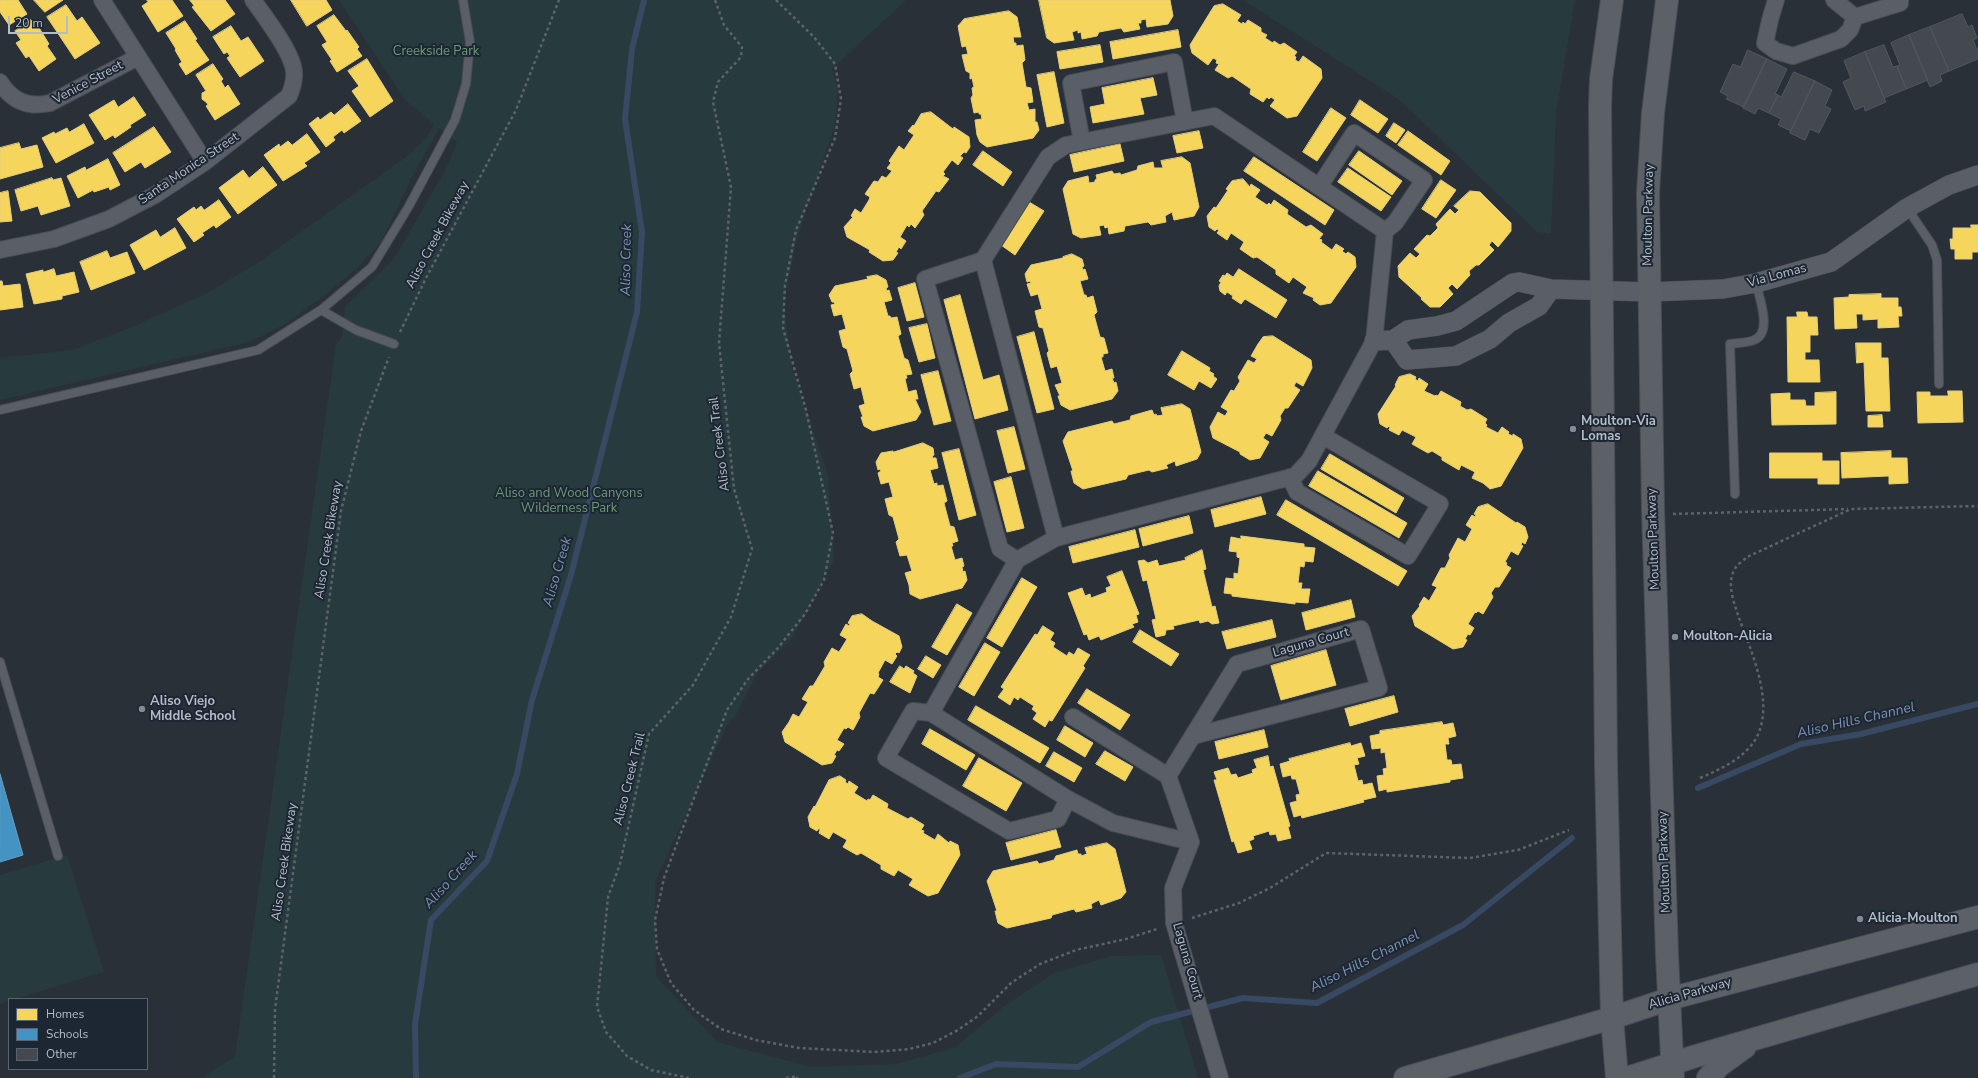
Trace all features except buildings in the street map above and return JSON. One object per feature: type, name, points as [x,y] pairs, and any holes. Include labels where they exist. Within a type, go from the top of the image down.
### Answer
[{"type":"main road","points":[[1612,0],[1601,79],[1606,742],[1612,1018],[1617,1078]]},
{"type":"main road","name":"Moulton Parkway","points":[[1667,0],[1653,113],[1648,193],[1653,514],[1669,999],[1673,1070]]},
{"type":"main road","name":"Alicia Parkway","points":[[1404,1078],[1612,1018],[1669,999],[1978,917]]},
{"type":"main road","points":[[1627,1078],[1673,1070],[1759,1037],[1978,974]]},
{"type":"main road","points":[[1708,1078],[1720,1065],[1759,1037]]},
{"type":"street","points":[[102,0],[205,162]]},
{"type":"street","name":"Santa Monica Street","points":[[0,250],[54,239],[109,219],[155,195],[205,162],[279,106],[289,96],[293,85],[294,72],[290,58],[254,0]]},
{"type":"street","points":[[1776,0],[1770,20],[1766,43],[1776,51],[1793,56],[1842,39],[1850,30],[1855,17]]},
{"type":"street","points":[[1834,0],[1855,17]]},
{"type":"street","points":[[1855,17],[1900,3],[1900,0]]},
{"type":"street","name":"Venice Street","points":[[0,82],[6,91],[15,99],[26,105],[39,106],[50,104],[138,57]]},
{"type":"street","points":[[1082,142],[1071,83],[1174,62],[1185,122]]},
{"type":"street","points":[[1017,560],[1000,549],[925,279],[983,260],[1048,156],[1066,145],[1214,116],[1385,231]]},
{"type":"street","points":[[1318,187],[1354,134],[1424,180],[1395,223],[1385,231]]},
{"type":"street","name":"Via Lomas","points":[[1384,341],[1408,330],[1437,326],[1456,321],[1513,283],[1519,282],[1551,289],[1649,292],[1724,289],[1756,283],[1831,262],[1907,208],[1949,185],[1978,175]]},
{"type":"street","points":[[931,714],[1017,560],[1056,538],[1295,476],[1309,461],[1323,436],[1384,341],[1385,231]]},
{"type":"street","points":[[983,260],[1056,538]]},
{"type":"street","points":[[1384,341],[1407,360],[1456,356],[1490,338],[1509,323],[1539,306],[1551,289]]},
{"type":"street","points":[[1290,478],[1297,492],[1408,556],[1440,504],[1323,436]]},
{"type":"street","name":"Laguna Court","points":[[1168,776],[1237,664],[1361,629],[1379,688],[1193,736]]},
{"type":"street","points":[[1068,799],[1058,819],[1009,831],[886,758],[913,711],[931,714],[1068,799],[1113,822],[1190,842]]},
{"type":"street","points":[[1073,717],[1168,776],[1190,842]]},
{"type":"street","name":"Laguna Court","points":[[1190,842],[1173,888],[1174,923],[1220,1078]]},
{"type":"lane","points":[[0,410],[258,350],[321,310],[372,267],[409,206],[455,120],[466,84],[470,42],[463,0]]},
{"type":"lane","points":[[1907,208],[1932,245],[1937,260],[1939,384]]},
{"type":"lane","points":[[1735,494],[1730,344],[1755,340],[1762,333],[1765,324],[1756,283]]},
{"type":"lane","points":[[321,310],[356,330],[394,344]]},
{"type":"lane","points":[[0,662],[58,856]]},
{"type":"path","name":"Aliso Creek Bikeway","points":[[274,1078],[275,1009],[341,511],[361,431],[394,344],[426,278],[516,110],[559,0]]},
{"type":"path","name":"Aliso Creek Trail","points":[[689,1078],[651,1070],[627,1056],[606,1032],[597,1007],[608,897],[620,864],[649,734],[693,685],[731,617],[752,549],[734,489],[718,343],[731,187],[713,102],[718,82],[741,58],[742,47],[736,37],[724,25],[715,0]]},
{"type":"path","points":[[1653,514],[1978,506]]},
{"type":"path","points":[[1700,778],[1737,759],[1750,747],[1761,727],[1764,705],[1762,686],[1733,602],[1730,585],[1735,568],[1747,557],[1851,509]]},
{"type":"path","points":[[786,1078],[797,1076],[798,1078]]},
{"type":"green space","name":"Aliso and Wood Canyons Wilderness Park","points":[[339,0],[906,0],[832,69],[838,91],[835,125],[796,241],[784,304],[792,368],[828,475],[834,560],[793,637],[757,673],[735,717],[729,721],[655,882],[656,976],[717,1042],[812,1067],[896,1064],[956,1047],[1003,1007],[1054,973],[1112,956],[1161,955],[1198,1078],[202,1078],[235,1056],[336,344],[342,337],[345,307],[394,259],[446,169],[457,142],[439,128],[414,173],[381,242],[357,268],[330,291],[284,325],[249,342],[0,400],[0,358],[72,350],[132,327],[207,293],[259,262],[406,157],[428,136],[434,124],[406,101]]},
{"type":"green space","points":[[1243,0],[1575,0],[1556,114],[1551,234],[1537,232],[1400,100]]},
{"type":"green space","points":[[67,855],[104,972],[18,998],[8,998],[8,1001],[0,1004],[0,875]]},
{"type":"waterway","name":"Aliso Creek","points":[[416,1078],[415,1024],[431,920],[487,861],[517,774],[532,700],[571,575],[637,312],[642,232],[625,119],[632,49],[644,0]]},
{"type":"waterway","name":"Aliso Hills Channel","points":[[1698,788],[1801,744],[1861,734],[1978,704]]},
{"type":"waterway","name":"Aliso Hills Channel","points":[[960,1078],[996,1064],[1078,1067],[1151,1022],[1243,998],[1317,1003],[1463,925],[1572,838]]},
{"type":"place","name":"Moulton-Via Lomas","points":[[1573,429]]},
{"type":"place","name":"Moulton-Alicia","points":[[1675,637]]},
{"type":"place","name":"Aliso Viejo Middle School","points":[[142,709]]},
{"type":"place","name":"Alicia-Moulton","points":[[1860,919]]},
{"type":"park label","name":"Creekside Park","points":[[436,52]]}]
